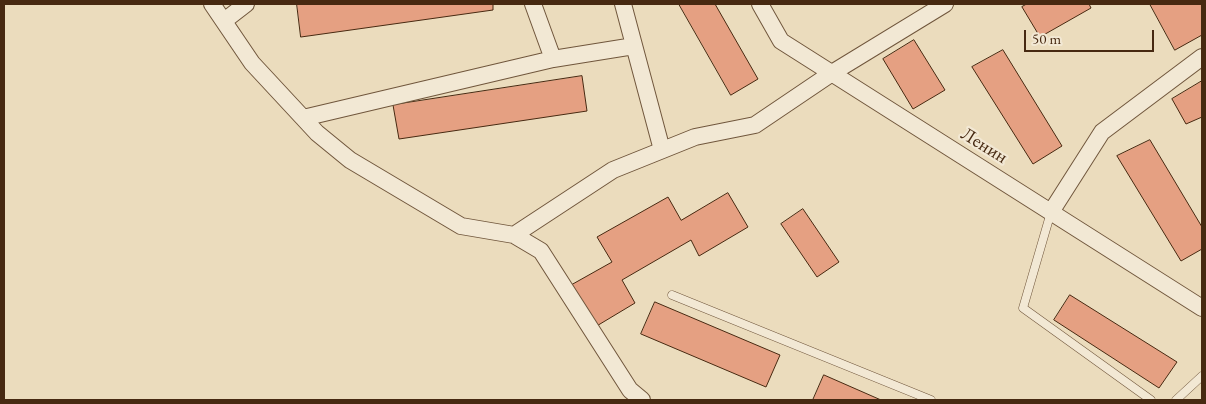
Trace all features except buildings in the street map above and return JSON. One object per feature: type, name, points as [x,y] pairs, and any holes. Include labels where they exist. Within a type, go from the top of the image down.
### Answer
[{"type":"street","points":[[212,4],[252,63],[316,133],[350,160],[461,226],[514,235],[541,251],[630,390],[642,400]]},
{"type":"street","points":[[224,21],[246,4]]},
{"type":"street","points":[[533,4],[553,59]]},
{"type":"street","points":[[623,4],[662,150]]},
{"type":"street","name":"Ленин","points":[[760,4],[781,41],[1202,308]]},
{"type":"street","points":[[514,235],[613,170],[695,137],[755,125],[832,73],[944,4]]},
{"type":"street","points":[[303,118],[553,59],[634,46]]},
{"type":"street","points":[[1051,212],[1102,132],[1202,56]]},
{"type":"lane","points":[[1051,212],[1023,308],[1151,400]]},
{"type":"lane","points":[[672,295],[931,400]]},
{"type":"lane","points":[[1176,400],[1202,376]]}]
